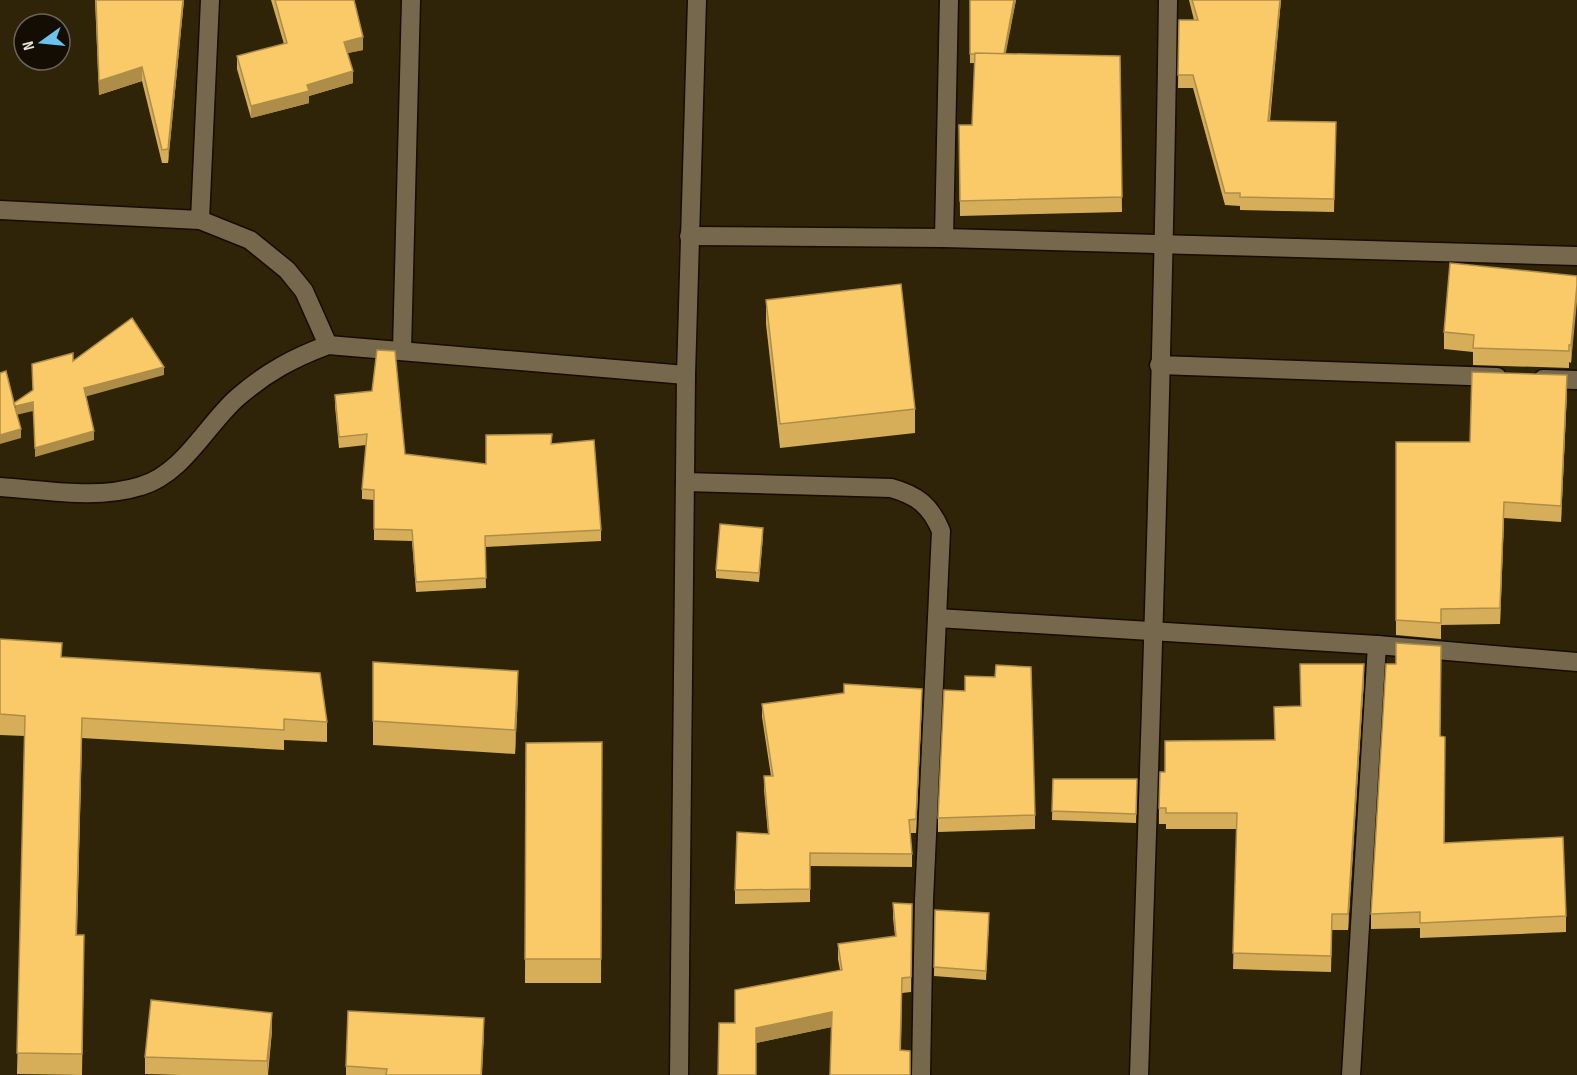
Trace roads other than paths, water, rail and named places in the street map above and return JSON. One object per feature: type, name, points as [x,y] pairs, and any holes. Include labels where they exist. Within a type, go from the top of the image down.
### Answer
[{"type":"street","points":[[200,220],[210,0]]},
{"type":"street","points":[[402,350],[411,0]]},
{"type":"street","points":[[679,1075],[686,375],[697,0]]},
{"type":"street","points":[[944,238],[949,0]]},
{"type":"street","points":[[1139,1075],[1154,632],[1159,365],[1165,244],[1168,0]]},
{"type":"street","points":[[0,210],[200,220],[250,240],[287,270],[304,291],[328,345]]},
{"type":"street","points":[[689,236],[944,238],[1577,256]]},
{"type":"street","points":[[0,488],[111,494],[144,485],[177,463],[237,398],[264,377],[291,359],[328,345],[686,375]]},
{"type":"street","points":[[1159,365],[1577,380]]},
{"type":"street","points":[[685,482],[891,488],[912,494],[926,505],[941,531],[924,900],[921,1075]]},
{"type":"street","points":[[937,618],[1377,645],[1577,662]]},
{"type":"street","points":[[1351,1075],[1377,645]]}]
